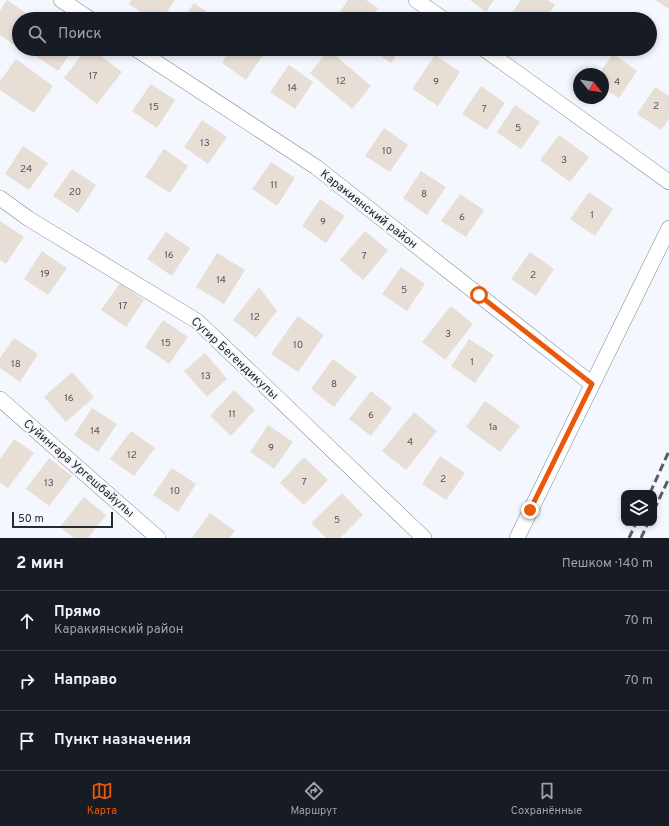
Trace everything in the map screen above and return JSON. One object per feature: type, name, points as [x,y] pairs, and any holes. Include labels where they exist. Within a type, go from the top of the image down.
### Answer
[{"type":"street","points":[[61,0],[79,12]]},
{"type":"street","points":[[416,0],[433,12]]},
{"type":"street","name":"Каракиянский район","points":[[147,56],[316,167],[592,384]]},
{"type":"street","points":[[494,56],[669,182]]},
{"type":"street","name":"Сугир Бегендикулы","points":[[0,198],[29,219],[197,321],[424,538]]},
{"type":"street","points":[[517,538],[669,228]]},
{"type":"street","name":"Суйингара Ургешбайулы","points":[[0,399],[158,538]]},
{"type":"building","points":[[7,0],[25,12],[12,12],[12,43],[0,35],[0,11]]},
{"type":"building","points":[[131,0],[175,0],[167,12],[141,12],[129,4]]},
{"type":"building","points":[[348,0],[366,0],[378,8],[375,12],[340,12]]},
{"type":"building","points":[[470,0],[494,0],[486,12]]},
{"type":"building","points":[[521,0],[548,0],[555,5],[550,12],[513,12]]},
{"type":"building","points":[[655,0],[669,0],[669,9]]},
{"type":"building","points":[[194,3],[208,12],[188,12]]},
{"type":"building","points":[[36,56],[68,56],[58,71]]},
{"type":"building","points":[[81,56],[102,56],[122,72],[97,104],[64,78]]},
{"type":"building","points":[[226,56],[262,56],[246,80],[222,63]]},
{"type":"building","points":[[324,56],[336,56],[371,86],[352,109],[310,73]]},
{"type":"building","points":[[381,56],[396,56],[391,63]]},
{"type":"building","points":[[434,56],[460,72],[438,106],[412,89]]},
{"type":"building","points":[[612,56],[616,56],[637,71],[619,98],[609,92],[609,68],[603,68]]},
{"type":"building","points":[[16,59],[53,86],[34,113],[0,90],[0,81]]},
{"type":"building","points":[[289,65],[313,82],[295,109],[270,92]]},
{"type":"building","points":[[151,84],[175,100],[157,128],[132,111]]},
{"type":"building","points":[[481,86],[505,103],[487,130],[462,114]]},
{"type":"building","points":[[655,87],[669,96],[669,119],[661,130],[637,114]]},
{"type":"building","points":[[515,105],[540,122],[521,149],[497,132]]},
{"type":"building","points":[[202,120],[227,137],[208,164],[184,147]]},
{"type":"building","points":[[384,128],[408,145],[390,172],[365,156]]},
{"type":"building","points":[[559,135],[589,157],[570,182],[540,160]]},
{"type":"building","points":[[23,146],[48,163],[29,190],[5,174]]},
{"type":"building","points":[[164,149],[188,166],[170,193],[145,177]]},
{"type":"building","points":[[271,162],[295,178],[277,206],[252,189]]},
{"type":"building","points":[[72,169],[96,185],[78,213],[53,196]]},
{"type":"building","points":[[421,171],[446,187],[427,215],[403,198]]},
{"type":"building","points":[[589,192],[613,209],[595,236],[570,219]]},
{"type":"building","points":[[460,194],[484,210],[466,237],[441,221]]},
{"type":"building","points":[[320,199],[345,216],[326,243],[302,226]]},
{"type":"building","points":[[0,221],[24,237],[6,264],[0,260]]},
{"type":"building","points":[[365,231],[388,250],[363,280],[340,260]]},
{"type":"building","points":[[166,232],[190,248],[172,276],[147,259]]},
{"type":"building","points":[[42,251],[67,268],[48,295],[24,279]]},
{"type":"building","points":[[530,252],[554,269],[536,296],[511,279]]},
{"type":"building","points":[[217,253],[245,270],[224,304],[196,287]]},
{"type":"building","points":[[401,267],[425,284],[407,311],[382,294]]},
{"type":"building","points":[[120,283],[144,300],[126,327],[101,310]]},
{"type":"building","points":[[259,287],[277,311],[256,338],[233,320]]},
{"type":"building","points":[[451,306],[473,324],[445,360],[422,342]]},
{"type":"building","points":[[298,316],[324,335],[298,372],[271,354]]},
{"type":"building","points":[[163,320],[188,337],[169,364],[145,347]]},
{"type":"building","points":[[14,338],[38,354],[20,382],[0,368],[0,358]]},
{"type":"building","points":[[469,339],[494,355],[475,383],[451,366]]},
{"type":"building","points":[[205,353],[227,379],[207,397],[184,371]]},
{"type":"building","points":[[333,359],[357,377],[334,407],[311,389]]},
{"type":"building","points":[[72,372],[94,397],[66,422],[44,397]]},
{"type":"building","points":[[234,390],[255,410],[231,436],[210,416]]},
{"type":"building","points":[[371,391],[392,408],[371,436],[349,419]]},
{"type":"building","points":[[485,401],[520,426],[500,452],[466,427]]},
{"type":"building","points":[[92,408],[117,424],[98,452],[74,435]]},
{"type":"building","points":[[414,412],[437,431],[406,470],[382,451]]},
{"type":"building","points":[[268,425],[293,442],[274,469],[250,452]]},
{"type":"building","points":[[131,431],[155,448],[134,476],[110,459]]},
{"type":"building","points":[[14,439],[34,453],[8,488],[0,483],[0,459]]},
{"type":"building","points":[[440,456],[465,473],[446,500],[422,484]]},
{"type":"building","points":[[304,457],[328,480],[304,505],[280,483]]},
{"type":"building","points":[[49,458],[72,476],[49,506],[26,489]]},
{"type":"building","points":[[172,468],[196,484],[178,512],[153,495]]},
{"type":"building","points":[[342,493],[363,515],[340,538],[326,538],[311,523]]},
{"type":"building","points":[[84,497],[106,515],[88,538],[74,538],[60,527]]},
{"type":"building","points":[[210,513],[235,531],[229,538],[192,538]]},
{"type":"railway","points":[[651,490],[669,451]]},
{"type":"railway","points":[[657,504],[669,478]]},
{"type":"railway","points":[[629,538],[635,526]]},
{"type":"railway","points":[[641,538],[647,526]]},
{"type":"route","points":[[479,295],[592,384],[530,510]]}]
